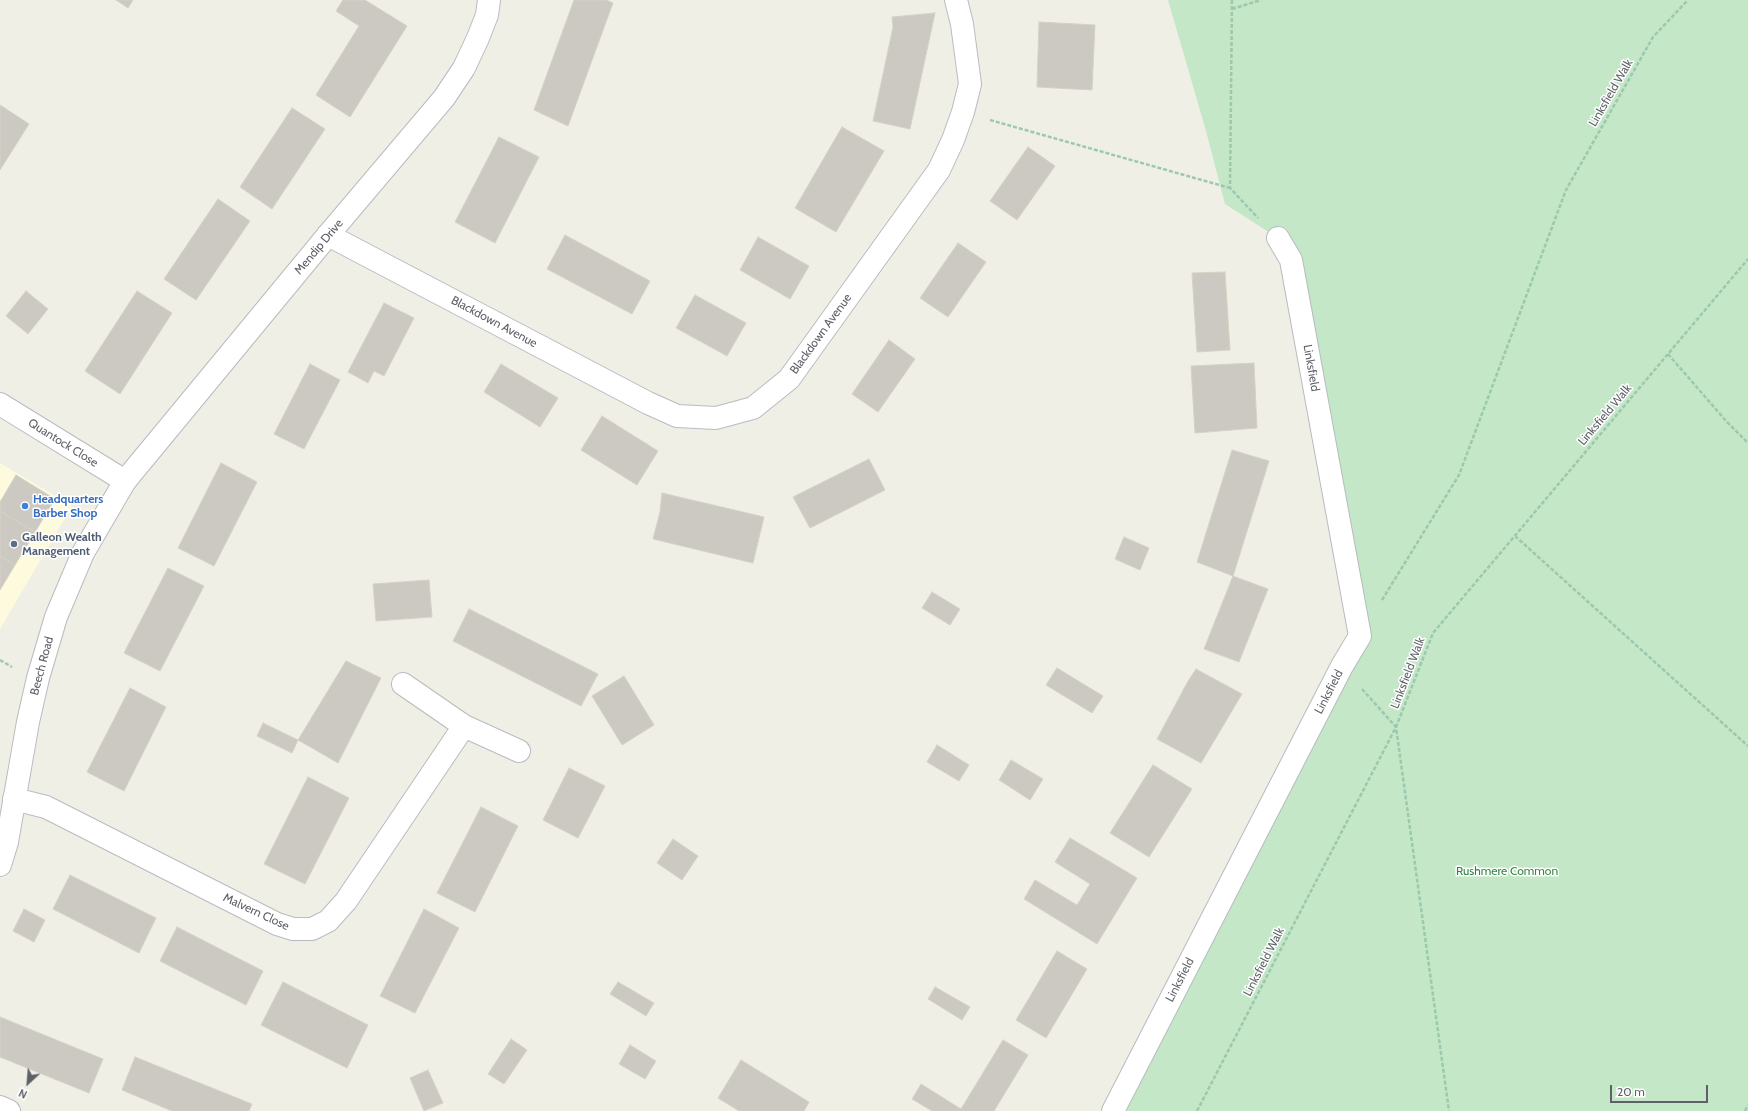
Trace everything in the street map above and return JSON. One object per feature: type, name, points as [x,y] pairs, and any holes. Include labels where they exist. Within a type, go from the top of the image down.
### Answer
[{"type":"street","name":"Mendip Drive","points":[[125,481],[328,235],[444,98],[464,68],[478,38],[487,15],[489,0]]},
{"type":"street","name":"Blackdown Avenue","points":[[328,235],[648,403],[677,416],[716,418],[753,408],[789,379],[939,170],[953,140],[963,112],[970,84],[962,24],[956,0]]},
{"type":"street","name":"Linksfield","points":[[1113,1111],[1342,666],[1360,636],[1292,260],[1278,238]]},
{"type":"street","name":"Quantock Close","points":[[0,404],[125,481]]},
{"type":"street","name":"Beech Road","points":[[0,865],[7,842],[28,722],[38,678],[56,617],[83,553],[125,481]]},
{"type":"street","points":[[403,684],[464,726],[519,751]]},
{"type":"street","name":"Malvern Close","points":[[14,799],[46,807],[277,924],[293,929],[312,928],[328,921],[346,901],[464,726]]},
{"type":"street","points":[[0,1107],[9,1111]]},
{"type":"path","points":[[1230,188],[1232,0]]},
{"type":"path","points":[[1232,9],[1261,0]]},
{"type":"path","name":"Linksfield Walk","points":[[1360,636],[1459,476],[1566,190],[1653,38],[1688,0]]},
{"type":"path","points":[[963,112],[1230,188],[1278,238]]},
{"type":"path","name":"Linksfield Walk","points":[[1197,1111],[1396,727],[1433,633],[1748,259]]},
{"type":"path","points":[[1668,354],[1727,422],[1748,443]]},
{"type":"path","points":[[1515,536],[1748,746]]},
{"type":"path","points":[[1342,666],[1396,727],[1449,1111]]},
{"type":"path","points":[[1745,1111],[1748,1105]]},
{"type":"shaded area","points":[[0,463],[72,506],[0,629]]},
{"type":"green space","name":"Rushmere Common","points":[[1168,0],[1748,0],[1748,1111],[1113,1111],[1360,636],[1278,238],[1225,204],[1206,131]]},
{"type":"building","points":[[116,0],[133,0],[128,8]]},
{"type":"building","points":[[343,0],[365,0],[407,26],[350,117],[316,95],[359,26],[336,11]]},
{"type":"building","points":[[574,0],[606,0],[613,3],[568,126],[534,110]]},
{"type":"building","points":[[935,13],[910,129],[873,121],[893,27],[892,17]]},
{"type":"building","points":[[1039,22],[1095,25],[1092,90],[1037,87]]},
{"type":"building","points":[[0,105],[29,124],[0,170]]},
{"type":"building","points":[[292,108],[325,129],[272,209],[240,187]]},
{"type":"building","points":[[842,127],[884,151],[836,232],[795,208]]},
{"type":"building","points":[[499,137],[539,157],[495,243],[455,222]]},
{"type":"building","points":[[1028,147],[1055,166],[1017,220],[990,201]]},
{"type":"building","points":[[218,199],[250,221],[196,300],[164,279]]},
{"type":"building","points":[[565,235],[650,281],[632,314],[547,269]]},
{"type":"building","points":[[758,237],[809,266],[790,299],[740,270]]},
{"type":"building","points":[[958,243],[986,262],[948,317],[920,298]]},
{"type":"building","points":[[1225,272],[1230,350],[1197,352],[1192,273]]},
{"type":"building","points":[[26,291],[48,309],[28,334],[6,316]]},
{"type":"building","points":[[137,291],[172,313],[120,394],[85,371]]},
{"type":"building","points":[[695,295],[746,323],[727,356],[676,328]]},
{"type":"building","points":[[384,303],[414,318],[384,376],[374,371],[368,383],[348,372]]},
{"type":"building","points":[[889,340],[915,359],[878,412],[852,394]]},
{"type":"building","points":[[1254,363],[1257,428],[1195,433],[1191,366]]},
{"type":"building","points":[[310,364],[340,380],[304,449],[274,434]]},
{"type":"building","points":[[501,364],[558,398],[540,427],[484,392]]},
{"type":"building","points":[[602,416],[658,451],[637,485],[581,450]]},
{"type":"building","points":[[1232,450],[1269,461],[1233,576],[1197,562]]},
{"type":"building","points":[[869,459],[885,490],[810,528],[793,497]]},
{"type":"building","points":[[221,463],[257,482],[214,566],[178,548]]},
{"type":"building","name":"Headquarters Barber Shop","points":[[16,475],[55,499],[35,532],[0,511],[0,502]]},
{"type":"building","points":[[662,493],[764,517],[753,563],[653,539],[660,512]]},
{"type":"building","name":"Galleon Wealth Management","points":[[0,511],[35,532],[15,565],[0,556]]},
{"type":"building","points":[[1124,537],[1149,548],[1140,570],[1115,559]]},
{"type":"building","points":[[0,556],[15,565],[0,590]]},
{"type":"building","points":[[168,568],[204,586],[160,671],[124,653]]},
{"type":"building","points":[[1233,576],[1268,589],[1239,662],[1204,649]]},
{"type":"building","points":[[429,580],[432,617],[376,621],[373,584]]},
{"type":"building","points":[[932,592],[960,609],[950,625],[922,608]]},
{"type":"building","points":[[469,609],[598,674],[581,706],[453,641]]},
{"type":"building","points":[[346,661],[381,678],[338,763],[298,740]]},
{"type":"building","points":[[1057,668],[1103,696],[1092,713],[1046,685]]},
{"type":"building","points":[[1196,669],[1242,694],[1201,763],[1157,739]]},
{"type":"building","points":[[624,676],[654,725],[622,745],[592,696]]},
{"type":"building","points":[[130,688],[166,707],[124,791],[87,772]]},
{"type":"building","points":[[263,723],[298,740],[292,753],[257,736]]},
{"type":"building","points":[[937,745],[969,765],[959,781],[927,762]]},
{"type":"building","points":[[1011,760],[1043,779],[1030,800],[999,780]]},
{"type":"building","points":[[1153,765],[1192,789],[1149,857],[1110,833]]},
{"type":"building","points":[[569,768],[605,786],[578,838],[543,820]]},
{"type":"building","points":[[308,777],[349,798],[305,884],[264,864]]},
{"type":"building","points":[[481,807],[518,826],[475,912],[437,893]]},
{"type":"building","points":[[1070,838],[1137,878],[1097,944],[1024,899],[1035,880],[1077,905],[1090,884],[1055,862]]},
{"type":"building","points":[[673,839],[698,856],[682,880],[657,863]]},
{"type":"building","points":[[70,875],[156,918],[139,953],[53,909]]},
{"type":"building","points":[[24,909],[45,920],[34,942],[13,931]]},
{"type":"building","points":[[424,909],[459,928],[415,1013],[380,996]]},
{"type":"building","points":[[177,927],[263,971],[246,1005],[160,961]]},
{"type":"building","points":[[1057,951],[1087,969],[1046,1038],[1016,1020]]},
{"type":"building","points":[[283,982],[368,1025],[347,1068],[261,1025]]},
{"type":"building","points":[[618,982],[654,1003],[646,1016],[610,994]]},
{"type":"building","points":[[935,987],[970,1007],[962,1020],[928,999]]},
{"type":"building","points":[[0,1017],[103,1059],[89,1093],[0,1057]]},
{"type":"building","points":[[511,1039],[527,1050],[504,1084],[488,1074]]},
{"type":"building","points":[[1003,1040],[1028,1055],[994,1111],[932,1111],[912,1099],[921,1084],[961,1109]]},
{"type":"building","points":[[630,1045],[656,1061],[645,1079],[619,1064]]},
{"type":"building","points":[[135,1057],[252,1104],[249,1111],[172,1111],[122,1090]]},
{"type":"building","points":[[741,1060],[809,1102],[804,1111],[739,1111],[718,1098]]},
{"type":"building","points":[[428,1070],[443,1103],[424,1111],[410,1078]]},
{"type":"place","name":"Headquarters Barber Shop","points":[[25,506]]},
{"type":"place","name":"Galleon Wealth Management","points":[[14,544]]}]
